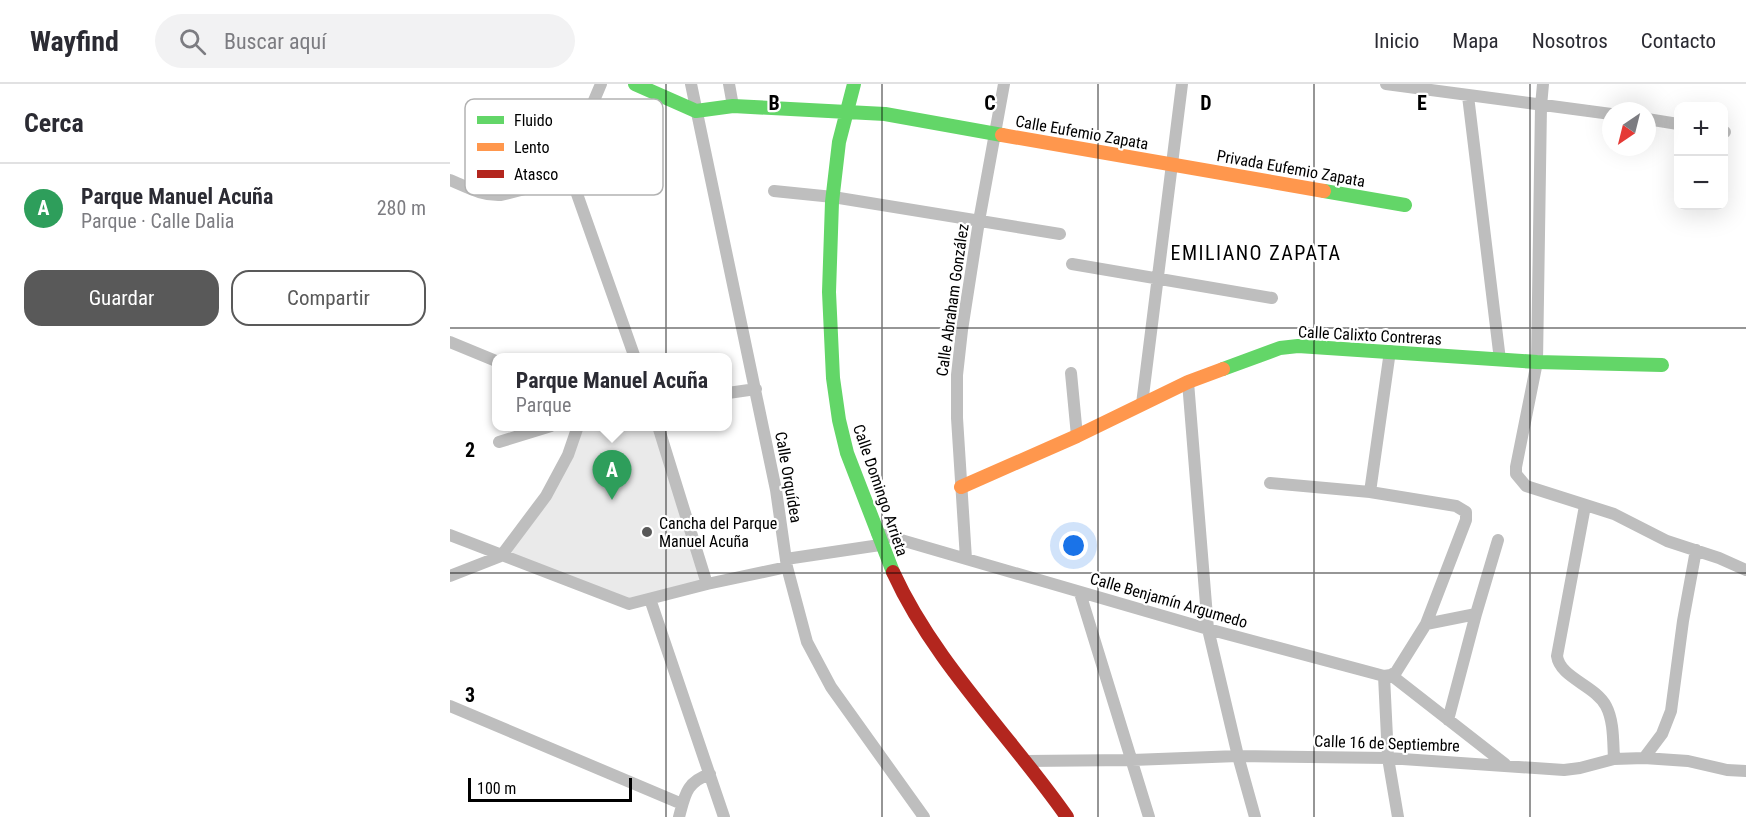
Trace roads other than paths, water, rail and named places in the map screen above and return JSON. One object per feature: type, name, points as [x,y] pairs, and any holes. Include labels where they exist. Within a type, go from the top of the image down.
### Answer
[{"type":"street","points":[[594,99],[601,84]]},
{"type":"street","points":[[635,84],[699,111]]},
{"type":"street","name":"Calle Orquídea","points":[[691,84],[699,111],[756,388],[788,562],[807,642],[831,687],[924,817]]},
{"type":"street","points":[[729,84],[729,107]]},
{"type":"street","name":"Calle Domingo Arrieta","points":[[854,84],[845,111],[837,156],[828,260],[834,389],[842,434],[879,539],[898,585],[921,625],[1067,817]]},
{"type":"street","name":"Calle Abraham González","points":[[966,559],[957,418],[957,375],[979,221],[1004,84]]},
{"type":"street","points":[[1142,404],[1182,84]]},
{"type":"street","points":[[1386,84],[1445,88],[1468,96],[1602,113]]},
{"type":"street","points":[[1543,84],[1537,362],[1516,474],[1526,486],[1614,514],[1667,541],[1746,570]]},
{"type":"street","points":[[1468,96],[1500,360]]},
{"type":"street","name":"Calle Eufemio Zapata","points":[[699,111],[729,107],[845,111],[917,119],[1172,164]]},
{"type":"street","points":[[1656,120],[1674,123]]},
{"type":"street","name":"Privada Eufemio Zapata","points":[[1172,164],[1406,204]]},
{"type":"street","points":[[450,180],[465,186]]},
{"type":"street","points":[[774,191],[833,197],[1060,234]]},
{"type":"street","points":[[578,195],[634,353]]},
{"type":"street","points":[[1072,264],[1272,298]]},
{"type":"street","points":[[450,342],[492,359]]},
{"type":"street","name":"Calle Calixto Contreras","points":[[962,487],[1077,436],[1188,382],[1280,348],[1298,346],[1537,362],[1662,365]]},
{"type":"street","points":[[1370,492],[1390,351]]},
{"type":"street","points":[[1071,373],[1077,436]]},
{"type":"street","points":[[1188,382],[1208,629],[1255,817]]},
{"type":"street","points":[[732,392],[756,388]]},
{"type":"street","points":[[499,442],[535,431]]},
{"type":"street","points":[[450,576],[501,556],[546,496],[568,455],[576,431]]},
{"type":"street","points":[[660,431],[706,585]]},
{"type":"street","points":[[1270,483],[1370,492],[1456,506],[1466,512],[1466,520],[1426,624],[1402,664],[1388,676],[1388,758],[1398,817]]},
{"type":"street","points":[[1585,506],[1557,656],[1563,670],[1586,685],[1605,705],[1610,717],[1614,759]]},
{"type":"street","points":[[450,535],[629,604],[879,539]]},
{"type":"street","name":"Calle Benjamín Argumedo","points":[[879,539],[966,559],[1208,629],[1388,676]]},
{"type":"street","points":[[1448,720],[1498,540]]},
{"type":"street","points":[[1644,758],[1662,734],[1671,711],[1683,621],[1696,550]]},
{"type":"street","points":[[1080,593],[1149,817]]},
{"type":"street","points":[[650,599],[724,817]]},
{"type":"street","points":[[1426,624],[1476,614]]},
{"type":"street","points":[[1388,676],[1506,765]]},
{"type":"street","points":[[450,706],[682,804]]},
{"type":"street","name":"Calle 16 de Septiembre","points":[[1025,761],[1238,756],[1388,758],[1564,770],[1614,759],[1644,758],[1688,761],[1727,770],[1746,771]]},
{"type":"street","points":[[679,817],[685,793],[694,781],[710,774]]},
{"type":"place","name":"Parque Manuel Acuña","points":[[612,500]]},
{"type":"place","name":"Cancha del Parque Manuel Acuña","points":[[647,532]]},
{"type":"district","name":"EMILIANO ZAPATA","points":[[1256,253]]}]
